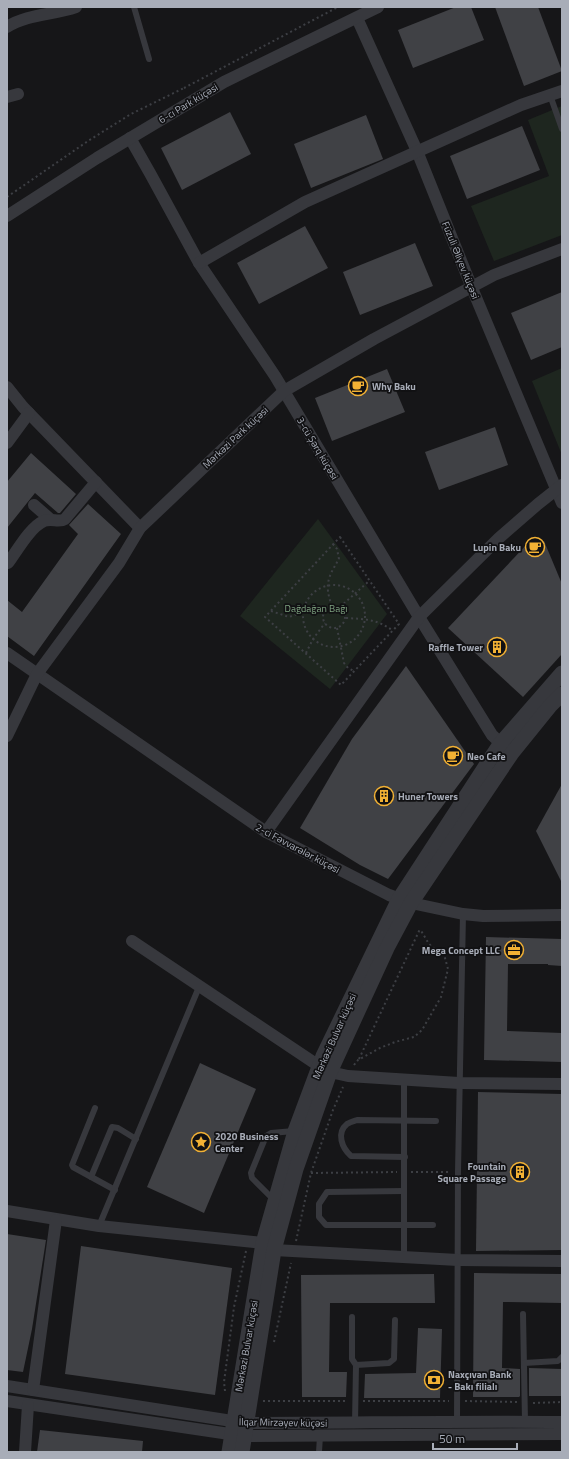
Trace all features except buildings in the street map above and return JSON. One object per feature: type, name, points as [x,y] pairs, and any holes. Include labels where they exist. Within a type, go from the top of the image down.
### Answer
[{"type":"street","points":[[7,26],[27,17],[65,11],[76,7]]},
{"type":"street","name":"6-cı Park küçəsi","points":[[7,216],[97,158],[224,82],[378,7]]},
{"type":"street","name":"Füzuli Əliyev küçəsi","points":[[357,18],[417,151],[472,288],[559,487],[562,503]]},
{"type":"street","points":[[199,263],[305,202],[521,105],[562,91]]},
{"type":"street","name":"3-cü Şərq küçəsi","points":[[130,138],[199,263],[284,391],[419,617],[492,734],[506,748]]},
{"type":"street","name":"Mərkəzi Park küçəsi","points":[[7,736],[37,674],[119,563],[140,528],[284,391],[374,339],[494,276],[562,249]]},
{"type":"street","points":[[7,387],[29,413],[140,528]]},
{"type":"street","points":[[7,443],[29,413]]},
{"type":"street","points":[[8,563],[33,530],[43,521],[50,519],[60,521],[65,519],[96,482]]},
{"type":"street","points":[[266,832],[419,617],[499,538],[559,487]]},
{"type":"street","points":[[34,505],[50,519]]},
{"type":"street","name":"2-ci Fəvvarələr küçəsi","points":[[7,653],[266,832],[388,895],[404,901],[463,914],[483,916],[562,915]]},
{"type":"street","name":"Mərkəzi Bulvar küçəsi","points":[[229,1452],[238,1429],[262,1245],[295,1131],[404,901],[506,748],[562,673]]},
{"type":"street","name":"Mərkəzi Bulvar küçəsi","points":[[506,748],[562,694]]},
{"type":"street","points":[[132,941],[324,1069],[348,1076],[404,1080],[459,1083],[562,1084]]},
{"type":"street","name":"Mərkəzi Bulvar küçəsi","points":[[262,1245],[296,1169],[324,1069]]},
{"type":"street","points":[[7,1211],[99,1226],[262,1245],[458,1260],[562,1261]]},
{"type":"street","points":[[33,1390],[56,1220]]},
{"type":"street","name":"İlqar Mirzəyev küçəsi","points":[[7,1386],[238,1429],[356,1423],[457,1421],[562,1422]]},
{"type":"street","name":"İlqar Mirzəyev küçəsi","points":[[7,1401],[28,1405],[238,1429],[320,1436],[562,1434]]},
{"type":"street","points":[[25,1452],[28,1405]]},
{"type":"street","name":"Mərkəzi Bulvar küçəsi","points":[[238,1429],[242,1452]]},
{"type":"lane","points":[[134,7],[149,59]]},
{"type":"lane","points":[[550,95],[562,129]]},
{"type":"lane","points":[[457,1421],[459,1083],[463,914]]},
{"type":"lane","points":[[99,1226],[199,987]]},
{"type":"lane","points":[[404,1080],[404,1257]]},
{"type":"lane","points":[[95,1108],[72,1165],[73,1168],[91,1176],[115,1190]]},
{"type":"lane","points":[[405,1157],[351,1156],[346,1152],[341,1142],[342,1130],[348,1123],[357,1120],[436,1122]]},
{"type":"lane","points":[[91,1176],[112,1127],[115,1126],[136,1139]]},
{"type":"lane","points":[[275,1201],[252,1178],[251,1173],[266,1136],[271,1133],[295,1131]]},
{"type":"lane","points":[[404,1191],[327,1192],[319,1204],[319,1217],[326,1225],[433,1225]]},
{"type":"lane","points":[[523,1314],[526,1421]]},
{"type":"lane","points":[[352,1318],[352,1358],[356,1365],[356,1423]]},
{"type":"lane","points":[[356,1365],[389,1363],[394,1359],[395,1320]]},
{"type":"lane","points":[[524,1363],[558,1361],[562,1357]]},
{"type":"lane","points":[[319,1452],[320,1436]]},
{"type":"path","points":[[7,196],[131,114],[184,88],[338,7]]},
{"type":"path","points":[[184,88],[187,104]]},
{"type":"path","points":[[340,537],[399,624],[341,685],[266,617],[333,544],[340,537]]},
{"type":"path","points":[[332,606],[327,585],[331,571],[339,559],[337,549],[333,544]]},
{"type":"path","points":[[340,607],[369,580]]},
{"type":"path","points":[[327,585],[342,585],[355,592],[364,604],[366,620],[364,627],[355,639],[342,646],[327,646],[313,639],[305,627],[303,612],[308,598],[314,592],[327,585]]},
{"type":"path","points":[[271,611],[289,617],[303,612],[325,611],[332,606],[340,607],[344,610],[346,618],[337,628]]},
{"type":"path","points":[[325,611],[323,615],[325,623],[333,628],[337,628]]},
{"type":"path","points":[[346,618],[383,623],[393,630],[402,641]]},
{"type":"path","points":[[306,653],[313,639],[325,623]]},
{"type":"path","points":[[337,628],[342,646],[344,663],[348,668],[354,671]]},
{"type":"path","points":[[358,1060],[420,929]]},
{"type":"path","points":[[311,1173],[458,1172]]},
{"type":"path","points":[[226,1396],[224,1382],[234,1307],[242,1268],[262,1245]]},
{"type":"path","points":[[261,1401],[562,1402]]},
{"type":"green space","points":[[562,106],[562,235],[494,261],[471,206],[549,176],[528,120]]},
{"type":"green space","points":[[562,368],[562,455],[532,381]]},
{"type":"green space","name":"Dağdağan Bağı","points":[[318,519],[387,614],[330,689],[240,616]]},
{"type":"place","name":"Why Baku","points":[[358,386]]},
{"type":"place","name":"Lupin Baku","points":[[535,547]]},
{"type":"place","name":"Raffle Tower","points":[[497,647]]},
{"type":"place","name":"Neo Cafe","points":[[453,756]]},
{"type":"place","name":"Huner Towers","points":[[384,796]]},
{"type":"place","name":"Mega Concept LLC","points":[[514,950]]},
{"type":"place","name":"2020 Business Center","points":[[201,1142]]},
{"type":"place","name":"Fountain Square Passage","points":[[520,1172]]},
{"type":"place","name":"Naxçıvan Bank - Bakı filialı","points":[[434,1380]]}]
